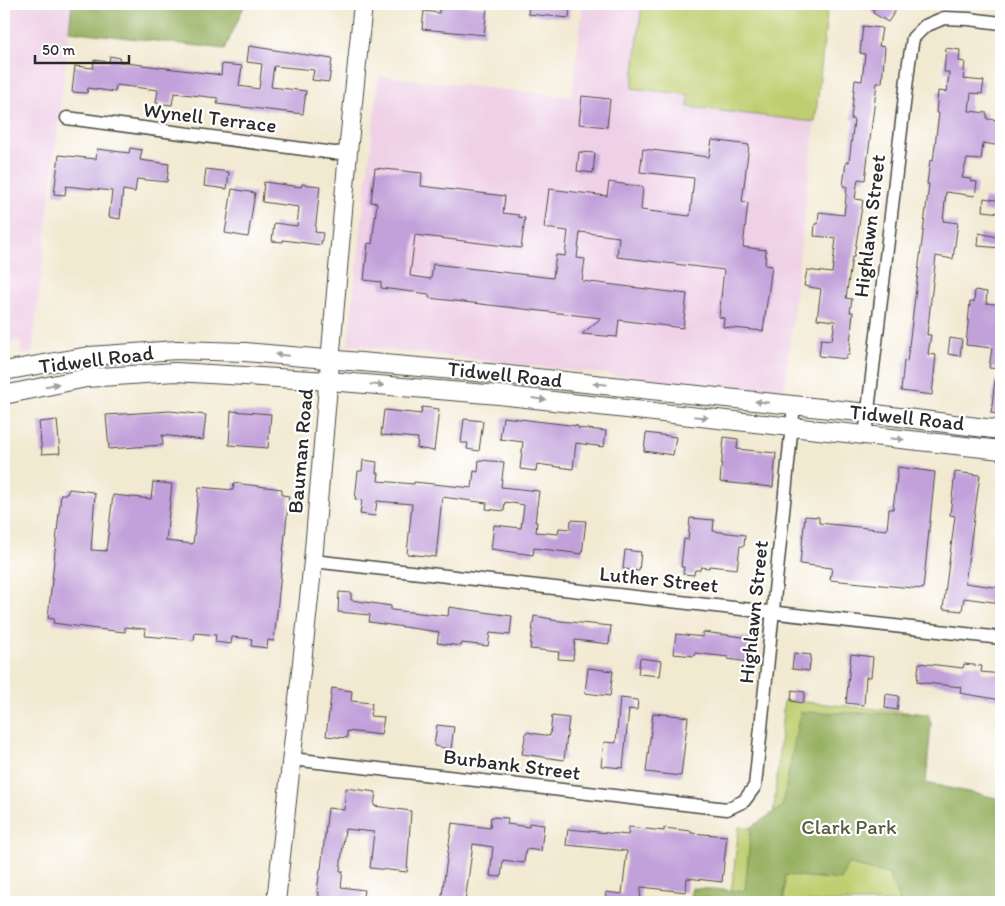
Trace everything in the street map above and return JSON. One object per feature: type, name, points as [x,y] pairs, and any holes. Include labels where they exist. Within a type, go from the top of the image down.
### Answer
[{"type":"main road","name":"Bauman Road","points":[[276,902],[313,561],[348,152],[363,4]]},
{"type":"main road","name":"Tidwell Road","points":[[6,371],[89,356],[177,350],[245,352],[647,389],[868,413],[1001,430]]},
{"type":"main road","points":[[175,372],[177,350]]},
{"type":"main road","points":[[4,395],[6,371]]},
{"type":"main road","name":"Tidwell Road","points":[[4,395],[86,378],[175,372],[329,381],[499,395],[1001,450]]},
{"type":"main road","points":[[499,395],[500,374]]},
{"type":"main road","points":[[644,411],[647,389]]},
{"type":"street","name":"Highlawn Street","points":[[865,436],[909,57],[913,38],[925,26],[944,18],[969,18],[1001,22]]},
{"type":"street","name":"Wynell Terrace","points":[[67,118],[334,153],[348,152]]},
{"type":"street","name":"Highlawn Street","points":[[727,809],[744,801],[755,786],[794,405]]},
{"type":"street","name":"Luther Street","points":[[313,561],[1001,638]]},
{"type":"street","name":"Burbank Street","points":[[292,760],[727,809]]},
{"type":"shaded area","points":[[4,4],[72,4],[32,353],[22,355],[20,340],[4,344]]},
{"type":"shaded area","points":[[583,4],[828,4],[784,394],[348,345],[379,76],[572,97]]},
{"type":"green space","points":[[72,4],[245,4],[225,49],[69,31]]},
{"type":"green space","points":[[642,4],[828,4],[815,122],[688,107],[689,95],[632,88]]},
{"type":"green space","name":"Clark Park","points":[[784,700],[928,714],[919,796],[1001,902],[730,902],[739,827],[772,830]]},
{"type":"green space","name":"Clark Park","points":[[800,712],[928,714],[931,723],[926,783],[1001,799],[1001,902],[900,902],[888,874],[847,864],[841,880],[785,875],[784,899],[749,902],[690,896],[692,888],[745,891],[751,827],[782,807]]},
{"type":"building","points":[[440,4],[487,7],[484,35],[422,29],[424,11],[439,13]]},
{"type":"building","points":[[529,4],[570,4],[569,18],[528,14]]},
{"type":"building","points":[[864,4],[900,4],[888,22],[873,13],[874,10]]},
{"type":"building","points":[[863,26],[882,28],[879,46],[885,47],[882,83],[877,83],[865,180],[858,179],[855,199],[863,200],[846,298],[852,299],[850,312],[853,312],[849,355],[846,355],[846,359],[819,356],[821,339],[832,340],[835,321],[817,319],[821,289],[804,286],[807,270],[832,273],[836,238],[814,236],[815,224],[818,224],[819,212],[844,215],[847,187],[843,186],[846,162],[849,162],[854,120],[851,119],[855,80],[862,81],[865,54],[860,53]]},
{"type":"building","points":[[249,46],[332,59],[329,82],[312,80],[314,70],[274,66],[271,87],[306,91],[303,114],[217,104],[218,98],[174,93],[172,105],[156,103],[158,90],[116,85],[115,92],[88,88],[87,93],[72,92],[75,66],[93,68],[94,60],[109,62],[110,56],[120,58],[119,62],[221,75],[222,64],[242,66],[239,86],[259,89],[262,64],[247,62]]},
{"type":"building","points":[[946,48],[960,50],[959,61],[965,62],[963,79],[984,81],[982,94],[971,93],[969,111],[987,113],[987,119],[1000,120],[1001,146],[983,143],[981,160],[967,159],[962,178],[977,182],[975,196],[946,192],[943,221],[958,223],[953,259],[936,256],[927,335],[931,335],[928,354],[936,355],[932,395],[901,391],[904,361],[907,362],[929,184],[927,184],[930,160],[933,161],[939,113],[936,113],[938,91],[947,92],[949,72],[944,72]]},
{"type":"building","points":[[582,96],[610,99],[607,127],[579,124]]},
{"type":"building","points":[[712,140],[749,145],[742,202],[748,203],[743,247],[766,250],[765,265],[772,266],[763,331],[723,327],[724,318],[719,317],[724,270],[617,257],[619,237],[580,232],[577,258],[585,259],[582,281],[687,294],[683,328],[619,320],[617,337],[582,334],[601,318],[429,298],[429,294],[381,288],[381,282],[364,280],[368,243],[372,244],[377,203],[371,202],[375,168],[422,173],[421,186],[505,196],[503,213],[519,215],[518,217],[525,218],[521,248],[415,235],[410,276],[431,279],[433,264],[553,278],[556,255],[565,256],[568,231],[544,228],[549,189],[607,196],[609,182],[643,187],[641,210],[690,216],[694,178],[640,172],[643,149],[709,157]]},
{"type":"building","points":[[130,148],[142,150],[140,160],[169,164],[167,182],[137,179],[135,192],[123,190],[120,219],[109,217],[112,191],[66,186],[65,195],[54,194],[59,155],[96,159],[97,149],[129,153]]},
{"type":"building","points":[[579,152],[595,153],[593,173],[577,171]]},
{"type":"building","points":[[206,169],[229,172],[227,189],[204,186]]},
{"type":"building","points":[[264,182],[301,187],[302,184],[320,186],[315,232],[323,233],[321,245],[283,240],[283,242],[272,241],[274,223],[297,226],[299,207],[262,202]]},
{"type":"building","points":[[232,189],[255,193],[248,237],[225,233]]},
{"type":"building","points":[[984,198],[1001,201],[1001,213],[983,211]]},
{"type":"building","points":[[979,233],[1001,238],[1001,248],[978,246]]},
{"type":"building","points":[[975,290],[987,292],[986,303],[1001,305],[1001,369],[989,368],[992,348],[966,345],[970,302],[974,302]]},
{"type":"building","points":[[950,338],[962,340],[960,356],[948,354]]},
{"type":"building","points":[[995,380],[1001,380],[1001,415],[991,413]]},
{"type":"building","points":[[422,407],[439,409],[434,451],[417,448],[418,438],[381,435],[384,410],[421,414]]},
{"type":"building","points":[[170,411],[206,415],[203,440],[162,435],[163,445],[109,449],[106,415]]},
{"type":"building","points":[[231,411],[271,414],[268,448],[229,445]]},
{"type":"building","points":[[503,417],[606,431],[604,447],[576,443],[573,469],[537,464],[536,471],[520,469],[523,442],[500,439]]},
{"type":"building","points":[[464,419],[483,421],[479,451],[467,449],[468,443],[461,443]]},
{"type":"building","points":[[57,420],[60,453],[42,454],[39,422]]},
{"type":"building","points":[[646,433],[676,437],[673,455],[644,451]]},
{"type":"building","points":[[724,437],[738,439],[737,449],[776,453],[773,487],[720,482]]},
{"type":"building","points":[[363,460],[377,462],[376,473],[379,473],[378,481],[414,484],[414,482],[472,488],[474,471],[478,472],[479,460],[504,462],[501,487],[539,491],[535,522],[537,522],[536,532],[558,534],[559,528],[570,529],[571,520],[586,521],[582,554],[534,548],[533,555],[491,549],[494,525],[521,528],[524,505],[505,502],[504,511],[486,509],[487,503],[442,497],[436,557],[407,554],[412,504],[377,501],[375,516],[360,514],[362,500],[355,499],[358,471],[362,471]]},
{"type":"building","points":[[898,467],[935,472],[923,589],[830,580],[832,568],[800,564],[805,516],[819,517],[819,523],[887,530],[889,509],[893,509]]},
{"type":"building","points":[[955,472],[980,475],[965,583],[1001,588],[1001,603],[964,598],[962,611],[943,609],[955,516],[950,515]]},
{"type":"building","points":[[153,482],[172,484],[166,541],[193,544],[199,487],[233,490],[234,483],[282,489],[282,495],[289,496],[274,641],[268,640],[267,648],[251,646],[252,639],[232,637],[231,644],[215,642],[216,635],[195,633],[194,640],[145,636],[146,629],[125,627],[125,632],[97,629],[53,623],[54,619],[48,618],[61,494],[67,494],[69,489],[93,492],[95,494],[91,550],[106,551],[113,495],[151,499]]},
{"type":"building","points":[[690,518],[714,520],[713,531],[745,535],[744,546],[740,546],[737,569],[709,566],[709,568],[701,567],[700,570],[695,570],[694,575],[683,574],[684,567],[681,567],[684,539],[688,540]]},
{"type":"building","points":[[625,550],[641,552],[639,571],[623,569]]},
{"type":"building","points":[[339,592],[351,593],[351,600],[391,606],[391,610],[448,616],[449,607],[512,616],[510,635],[490,633],[488,646],[462,643],[461,646],[437,643],[439,632],[369,622],[370,615],[338,612]]},
{"type":"building","points":[[534,616],[551,620],[611,626],[609,644],[575,640],[573,660],[558,659],[559,652],[530,649]]},
{"type":"building","points":[[703,632],[751,638],[748,662],[728,659],[728,657],[695,653],[694,656],[673,654],[676,634],[703,637]]},
{"type":"building","points":[[794,653],[811,655],[809,671],[792,669]]},
{"type":"building","points":[[851,654],[873,657],[871,677],[866,677],[864,705],[846,703]]},
{"type":"building","points":[[640,658],[662,661],[660,676],[638,674]]},
{"type":"building","points":[[919,663],[963,668],[964,664],[982,666],[981,672],[1001,674],[1001,700],[960,693],[961,687],[917,682]]},
{"type":"building","points":[[588,668],[613,671],[610,696],[585,693]]},
{"type":"building","points":[[332,688],[352,691],[351,701],[372,703],[370,716],[384,717],[381,735],[347,731],[347,738],[326,736]]},
{"type":"building","points":[[792,690],[805,692],[803,703],[791,701]]},
{"type":"building","points":[[886,694],[899,696],[897,710],[885,708]]},
{"type":"building","points":[[620,698],[638,700],[637,710],[629,709],[623,768],[601,766],[604,742],[616,743]]},
{"type":"building","points":[[653,713],[688,717],[681,776],[646,772]]},
{"type":"building","points":[[552,716],[569,718],[564,760],[522,754],[526,732],[550,736]]},
{"type":"building","points":[[437,725],[454,727],[451,749],[434,746]]},
{"type":"building","points":[[346,788],[376,792],[374,806],[411,811],[407,872],[370,868],[374,832],[345,829],[340,871],[343,871],[341,887],[364,890],[362,902],[318,902],[319,892],[317,892],[328,808],[344,810]]},
{"type":"building","points":[[491,817],[508,818],[507,824],[529,827],[529,823],[544,825],[541,851],[526,849],[524,863],[503,860],[501,877],[490,876],[493,847],[473,844],[465,902],[441,902],[452,823],[490,828]]},
{"type":"building","points":[[629,827],[664,831],[664,828],[691,831],[691,833],[727,836],[722,882],[687,878],[686,892],[641,887],[640,902],[605,902],[606,892],[622,894],[627,851],[566,845],[568,829],[628,835]]}]
